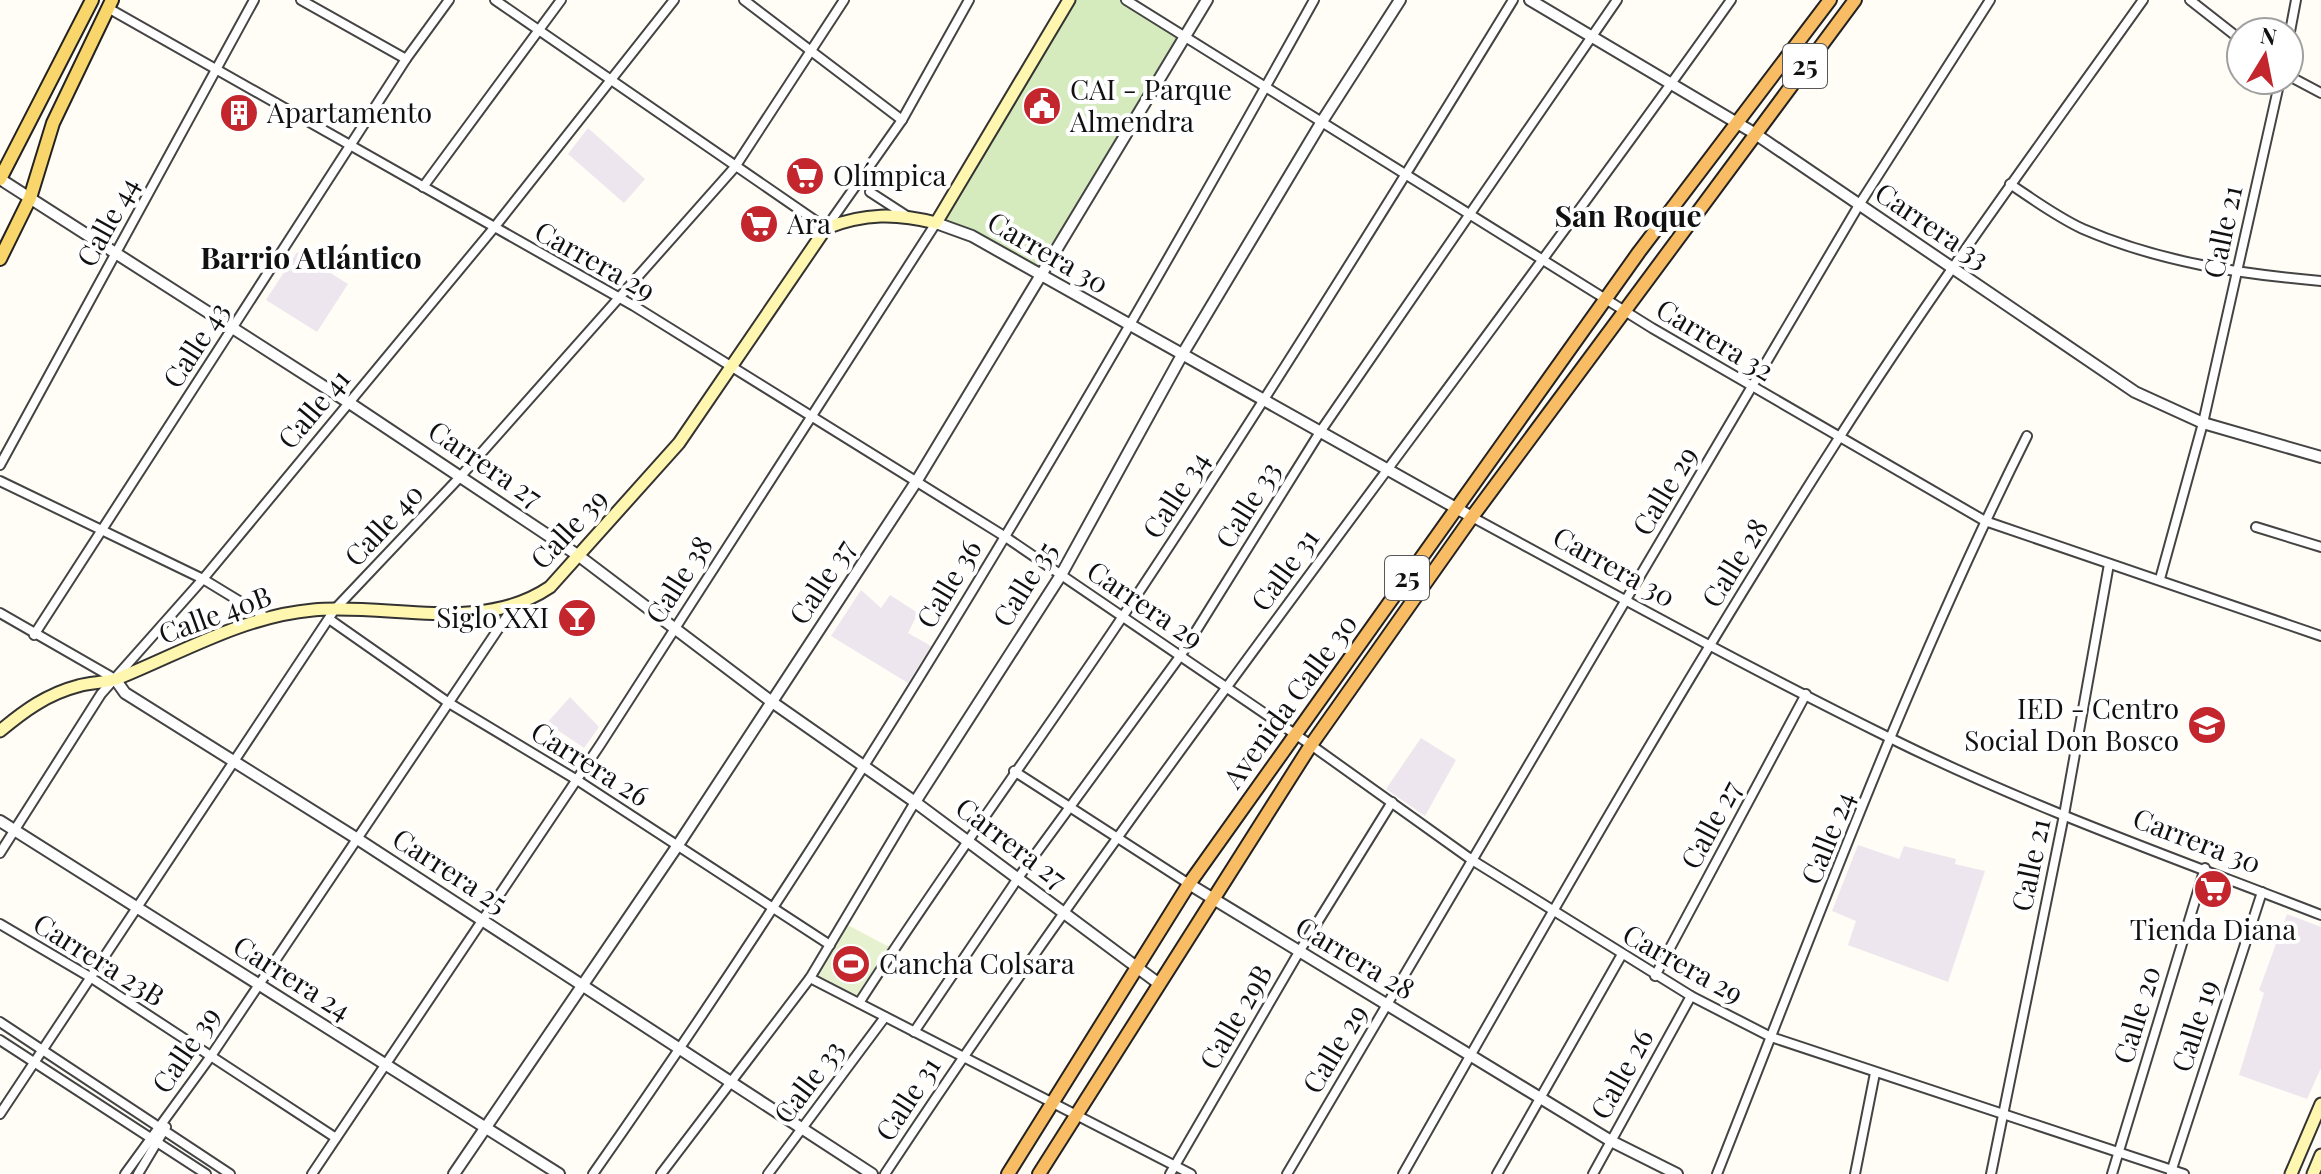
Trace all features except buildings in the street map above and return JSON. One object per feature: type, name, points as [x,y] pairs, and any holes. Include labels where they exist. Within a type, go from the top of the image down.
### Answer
[{"type":"highway","name":"Avenida Calle 30","points":[[1008,1174],[1189,884],[1607,298],[1830,0]]},
{"type":"highway","name":"Avenida Calle 30","points":[[1039,1174],[1211,898],[1311,745],[1472,517],[1855,0]]},
{"type":"main road","points":[[0,179],[92,0]]},
{"type":"main road","name":"Calle 38","points":[[936,223],[1069,0]]},
{"type":"main road","points":[[0,259],[30,198],[53,123],[110,4]]},
{"type":"main road","name":"Carrera 30","points":[[826,228],[856,217],[908,216],[936,223]]},
{"type":"main road","name":"Calle 39","points":[[513,607],[550,587],[679,443],[801,260],[826,228]]},
{"type":"main road","name":"Calle 40B","points":[[0,731],[45,698],[77,686],[115,679],[267,618],[470,613],[513,607]]},
{"type":"main road","points":[[2291,1174],[2321,1104]]},
{"type":"main road","points":[[2313,1174],[2321,1155]]},
{"type":"street","name":"Calle 44","points":[[0,465],[254,0]]},
{"type":"street","points":[[301,0],[406,59]]},
{"type":"street","name":"Calle 43","points":[[34,635],[406,59],[449,0]]},
{"type":"street","points":[[495,0],[826,228]]},
{"type":"street","points":[[423,187],[561,0]]},
{"type":"street","name":"Calle 41","points":[[0,853],[101,694],[203,579],[493,229],[674,0]]},
{"type":"street","points":[[744,0],[902,120]]},
{"type":"street","name":"Calle 40","points":[[0,1114],[90,977],[138,911],[332,614],[460,477],[735,167],[844,0]]},
{"type":"street","name":"Calle 39","points":[[826,228],[902,120],[969,0]]},
{"type":"street","name":"Carrera 32","points":[[1126,0],[1539,260],[1838,439],[1985,521],[2321,636]]},
{"type":"street","name":"Calle 37","points":[[454,1174],[678,845],[916,482],[1207,0]]},
{"type":"street","name":"Calle 36","points":[[593,1174],[680,1050],[865,766],[1128,325],[1314,0]]},
{"type":"street","name":"Calle 35","points":[[661,1174],[810,978],[915,802],[1061,575],[1182,355],[1321,123],[1400,0]]},
{"type":"street","name":"Calle 34","points":[[859,1003],[966,840],[1123,616],[1264,401],[1513,0]]},
{"type":"street","name":"Carrera 33","points":[[1530,0],[1754,133],[2135,392],[2203,423],[2321,457]]},
{"type":"street","name":"Calle 33","points":[[914,1032],[1018,878],[1181,655],[1320,432],[1617,0]]},
{"type":"street","name":"Calle 31","points":[[885,1174],[963,1057],[1119,838],[1385,469],[1731,0]]},
{"type":"street","name":"Calle 29","points":[[1287,1174],[1859,205],[1990,0]]},
{"type":"street","name":"Calle 28","points":[[1403,1174],[1708,647],[1838,439],[2010,184],[2143,0]]},
{"type":"street","points":[[2190,0],[2225,27]]},
{"type":"street","name":"Carrera 29","points":[[110,4],[493,229],[620,298],[1004,536],[1181,655],[1472,860],[1655,976],[1771,1037],[2184,1174]]},
{"type":"street","name":"Calle 21","points":[[2160,579],[2203,423],[2276,96]]},
{"type":"street","name":"Carrera 27","points":[[0,179],[348,402],[579,556],[772,702],[915,802],[1158,983]]},
{"type":"street","points":[[2010,184],[2082,228],[2136,248],[2237,274],[2321,281]]},
{"type":"street","name":"Carrera 30","points":[[870,192],[908,216]]},
{"type":"street","name":"Carrera 30","points":[[936,223],[972,236],[1708,647],[1891,739],[2064,815],[2321,915]]},
{"type":"street","name":"Calle 38","points":[[312,1174],[677,628],[936,223]]},
{"type":"street","name":"Calle 24","points":[[1717,1174],[1891,739],[1985,521],[2027,436]]},
{"type":"street","points":[[0,481],[203,579],[267,618]]},
{"type":"street","points":[[2256,527],[2321,547]]},
{"type":"street","name":"Calle 21","points":[[1991,1174],[2064,815],[2109,564]]},
{"type":"street","name":"Calle 39","points":[[138,1174],[167,1119],[513,607]]},
{"type":"street","name":"Carrera 25","points":[[0,613],[115,679],[125,693],[356,838],[872,1174]]},
{"type":"street","name":"Carrera 26","points":[[332,614],[449,703],[577,780],[830,945]]},
{"type":"street","name":"Calle 27","points":[[1655,976],[1806,694]]},
{"type":"street","name":"Carrera 28","points":[[1014,771],[1211,898],[1539,1098],[1611,1141],[1677,1174]]},
{"type":"street","name":"Calle 29B","points":[[1172,1170],[1299,952],[1392,802]]},
{"type":"street","name":"Carrera 24","points":[[0,821],[138,911],[559,1174]]},
{"type":"street","name":"Calle 20","points":[[2112,1174],[2205,868]]},
{"type":"street","name":"Calle 19","points":[[2171,1172],[2262,892]]},
{"type":"street","name":"Carrera 23B","points":[[0,924],[90,977],[336,1138]]},
{"type":"street","points":[[1497,1174],[1621,956]]},
{"type":"street","points":[[810,978],[1076,1115],[1172,1170],[1191,1174]]},
{"type":"street","name":"Calle 26","points":[[1593,1174],[1691,996]]},
{"type":"street","name":"Calle 33","points":[[768,1174],[885,1017]]},
{"type":"street","points":[[0,1022],[230,1174]]},
{"type":"street","points":[[0,1040],[206,1174]]},
{"type":"street","points":[[1855,1174],[1875,1073]]},
{"type":"street","name":"Calle 39","points":[[125,1174],[155,1140]]},
{"type":"shaded area","points":[[588,128],[645,179],[624,203],[568,154]]},
{"type":"shaded area","points":[[297,252],[348,284],[317,332],[266,300]]},
{"type":"shaded area","points":[[861,590],[881,608],[890,595],[918,613],[908,633],[931,646],[908,683],[831,636]]},
{"type":"shaded area","points":[[570,697],[599,727],[584,748],[547,723]]},
{"type":"shaded area","points":[[1421,738],[1456,760],[1425,816],[1386,789]]},
{"type":"shaded area","points":[[1858,845],[1899,859],[1904,846],[1956,859],[1955,864],[1985,871],[1948,982],[1848,945],[1856,921],[1832,911]]},
{"type":"shaded area","points":[[2287,914],[2321,927],[2321,1068],[2307,1099],[2239,1075],[2264,993],[2259,990]]},
{"type":"green space","points":[[1069,0],[1126,0],[1186,36],[1041,277],[936,223]]},
{"type":"green space","name":"Cancha Colsara","points":[[844,923],[893,949],[859,1003],[810,978]]},
{"type":"place","name":"CAI - Parque Almendra","points":[[1042,106]]},
{"type":"place","name":"Apartamento","points":[[239,113]]},
{"type":"place","name":"Olímpica","points":[[805,176]]},
{"type":"place","name":"Ara","points":[[759,224]]},
{"type":"place","name":"Siglo XXI","points":[[577,618]]},
{"type":"place","name":"IED - Centro Social Don Bosco","points":[[2207,725]]},
{"type":"place","name":"Tienda Diana","points":[[2213,889]]},
{"type":"place","name":"Cancha Colsara","points":[[851,964]]},
{"type":"district","name":"San Roque","points":[[1628,217]]},
{"type":"district","name":"Barrio Atlántico","points":[[311,259]]}]
